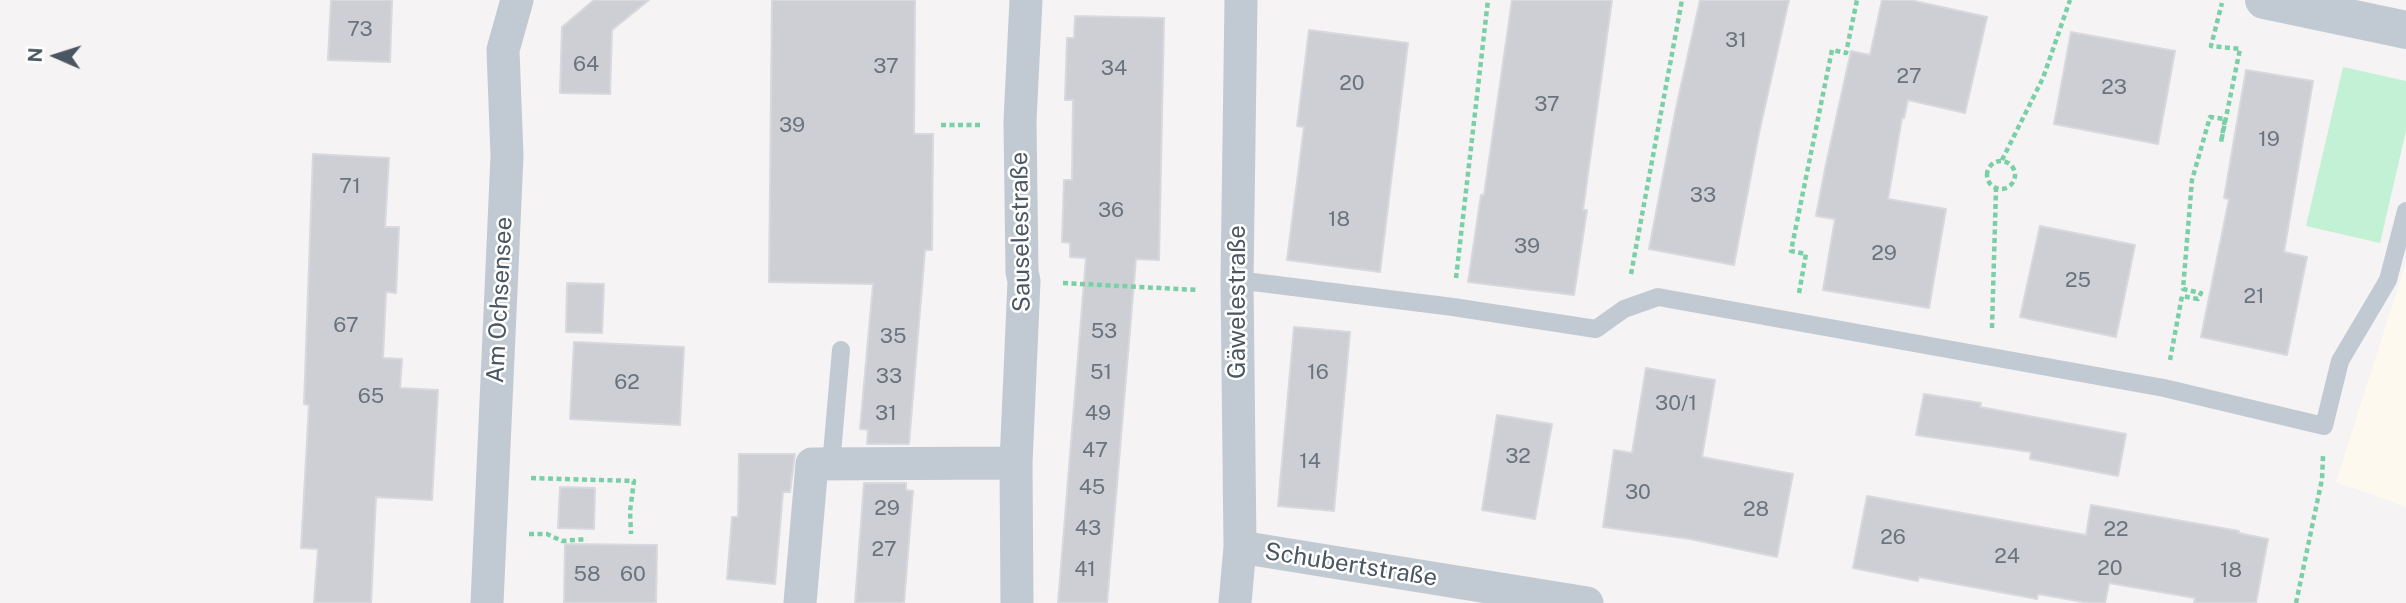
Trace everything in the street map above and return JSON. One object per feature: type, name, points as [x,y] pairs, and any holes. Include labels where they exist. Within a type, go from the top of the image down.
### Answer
[{"type":"street","name":"Am Ochsensee","points":[[487,603],[507,156],[503,50],[517,0]]},
{"type":"street","name":"Sauselestraße","points":[[1017,603],[1016,463],[1024,281],[1021,272],[1020,121],[1026,0]]},
{"type":"street","name":"Gäwelestraße","points":[[1235,603],[1240,547],[1237,286],[1241,0]]},
{"type":"street","points":[[2264,0],[2406,30]]},
{"type":"street","points":[[800,603],[812,464],[1016,463]]},
{"type":"street","name":"Schubertstraße","points":[[1240,547],[1587,603]]},
{"type":"lane","points":[[1237,286],[1453,307],[1596,328],[1624,309],[1658,297],[2164,388],[2324,426],[2340,362],[2388,280],[2406,211]]},
{"type":"lane","points":[[831,464],[841,349]]},
{"type":"path","points":[[1453,307],[1488,0]]},
{"type":"path","points":[[1624,309],[1682,0]]},
{"type":"path","points":[[1794,322],[1806,254],[1791,251],[1832,50],[1846,53],[1857,0]]},
{"type":"path","points":[[2002,160],[2043,78],[2070,0]]},
{"type":"path","points":[[2164,388],[2182,296],[2198,299],[2201,293],[2183,289],[2192,180],[2210,117],[2225,119],[2221,142],[2240,49],[2211,46],[2222,0]]},
{"type":"path","points":[[2002,160],[2011,164],[2015,178],[2010,186],[2001,190],[1989,183],[1987,170],[1993,162],[2002,160]]},
{"type":"path","points":[[1991,357],[1996,189]]},
{"type":"path","points":[[1024,281],[1237,286]]},
{"type":"path","points":[[2296,603],[2322,479],[2324,426]]},
{"type":"path","points":[[492,478],[634,481],[630,511],[631,534]]},
{"type":"path","points":[[489,533],[547,534],[562,541],[587,539]]},
{"type":"shaded area","points":[[2406,262],[2406,507],[2336,482]]},
{"type":"green space","points":[[2343,67],[2406,81],[2406,131],[2380,243],[2306,226]]},
{"type":"building","points":[[331,0],[392,0],[390,62],[328,60]]},
{"type":"building","points":[[594,0],[649,0],[612,30],[610,94],[560,93],[562,27]]},
{"type":"building","points":[[772,0],[915,0],[914,134],[933,134],[932,250],[925,250],[909,444],[867,444],[868,430],[860,429],[873,284],[769,282]]},
{"type":"building","points":[[1512,0],[1612,0],[1574,295],[1468,282],[1481,195],[1484,195]]},
{"type":"building","points":[[1700,0],[1789,0],[1759,133],[1734,265],[1649,249]]},
{"type":"building","points":[[1882,0],[1910,0],[1987,17],[1965,113],[1908,100],[1902,118],[1888,199],[1946,209],[1929,308],[1823,290],[1835,219],[1816,216],[1826,164],[1851,51],[1870,55]]},
{"type":"building","points":[[1075,16],[1164,18],[1159,260],[1136,259],[1107,603],[1058,603],[1086,258],[1070,257],[1070,243],[1062,242],[1064,180],[1072,180],[1073,100],[1065,100],[1067,38],[1074,38]]},
{"type":"building","points":[[1309,30],[1408,43],[1380,272],[1287,260],[1304,127],[1297,126]]},
{"type":"building","points":[[2071,32],[2175,51],[2158,144],[2054,124]]},
{"type":"building","points":[[2246,70],[2313,81],[2284,252],[2307,257],[2287,355],[2201,337],[2229,199],[2224,198]]},
{"type":"building","points":[[313,154],[389,158],[385,227],[399,227],[396,293],[386,292],[383,358],[402,359],[400,388],[438,390],[432,500],[376,497],[371,603],[314,603],[318,549],[301,548],[309,405],[304,404]]},
{"type":"building","points":[[2040,226],[2135,245],[2116,337],[2020,317]]},
{"type":"building","points":[[567,283],[604,284],[602,333],[566,332]]},
{"type":"building","points":[[1294,327],[1350,332],[1334,511],[1278,506]]},
{"type":"building","points":[[574,342],[684,347],[680,425],[570,419]]},
{"type":"building","points":[[1646,368],[1715,380],[1702,457],[1793,474],[1777,557],[1690,539],[1603,527],[1614,450],[1632,453]]},
{"type":"building","points":[[1924,394],[1981,403],[1980,407],[2126,434],[2118,476],[2030,459],[2031,452],[1916,435]]},
{"type":"building","points":[[1497,415],[1552,424],[1535,519],[1482,510]]},
{"type":"building","points":[[739,454],[795,454],[790,492],[783,492],[775,584],[727,579],[732,517],[738,517]]},
{"type":"building","points":[[864,483],[906,483],[906,490],[913,491],[904,603],[855,603]]},
{"type":"building","points":[[560,487],[595,488],[594,529],[558,528]]},
{"type":"building","points":[[1867,496],[2086,535],[2091,505],[2239,531],[2238,533],[2268,539],[2256,603],[2194,603],[2195,598],[2109,583],[2105,603],[2089,603],[2038,594],[2037,599],[1853,568]]},
{"type":"building","points":[[565,544],[657,545],[656,603],[564,603]]}]
